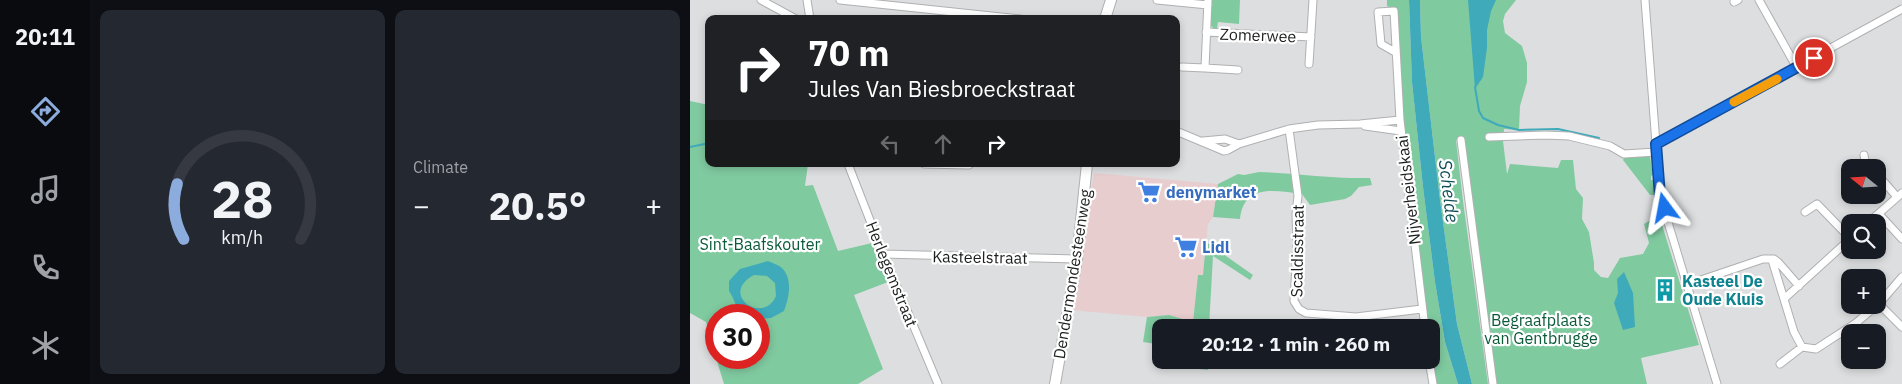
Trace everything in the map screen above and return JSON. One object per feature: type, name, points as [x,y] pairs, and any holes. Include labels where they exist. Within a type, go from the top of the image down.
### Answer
[{"type":"main road","points":[[1106,15],[1111,0]]},
{"type":"main road","name":"Dendermondesteenweg","points":[[1058,384],[1077,259],[1087,167]]},
{"type":"street","points":[[761,0],[774,4],[790,15]]},
{"type":"street","points":[[807,0],[809,15]]},
{"type":"street","points":[[840,0],[983,15]]},
{"type":"street","points":[[1157,0],[1208,2],[1205,68]]},
{"type":"street","points":[[1646,0],[1660,196],[1716,384]]},
{"type":"street","points":[[1759,0],[1797,68]]},
{"type":"street","name":"Zomerwee","points":[[1309,64],[1312,3]]},
{"type":"street","points":[[1656,144],[1902,9]]},
{"type":"street","name":"Nijverheidskaai","points":[[1395,52],[1380,44],[1378,12],[1394,11],[1401,131],[1424,319]]},
{"type":"street","name":"Zomerwee","points":[[1206,32],[1311,37]]},
{"type":"street","points":[[1182,67],[1238,70]]},
{"type":"street","points":[[1180,133],[1224,151],[1239,144],[1290,129],[1318,125],[1360,124],[1400,120]]},
{"type":"street","points":[[1360,124],[1388,131],[1401,131]]},
{"type":"street","name":"Scaldisstraat","points":[[1290,129],[1298,196],[1294,301],[1298,309],[1306,313],[1356,317],[1422,309]]},
{"type":"street","points":[[1488,137],[1569,136],[1610,146],[1624,154],[1656,152]]},
{"type":"street","points":[[1199,140],[1224,139],[1239,144]]},
{"type":"street","points":[[1461,140],[1493,384]]},
{"type":"street","points":[[1864,155],[1865,159]]},
{"type":"street","name":"Herlegemstraat","points":[[849,167],[883,254],[938,384]]},
{"type":"street","points":[[1879,214],[1900,195],[1886,182]]},
{"type":"street","points":[[1805,212],[1817,204],[1841,229]]},
{"type":"street","points":[[1886,221],[1902,238]]},
{"type":"street","points":[[1785,298],[1841,247]]},
{"type":"street","name":"Kasteelstraat","points":[[883,254],[1077,259]]},
{"type":"street","points":[[1686,285],[1763,259],[1778,262],[1799,286]]},
{"type":"street","points":[[1772,260],[1794,332],[1802,347]]},
{"type":"street","points":[[1886,296],[1902,277]]},
{"type":"street","points":[[1886,312],[1902,327]]},
{"type":"street","points":[[1780,364],[1802,347],[1816,349],[1867,314]]},
{"type":"street","points":[[1430,369],[1432,384]]},
{"type":"shaded area","points":[[1094,173],[1218,184],[1213,217],[1208,224],[1203,275],[1198,275],[1193,319],[1181,319],[1169,315],[1147,317],[1071,310]]},
{"type":"green space","points":[[1211,0],[1240,0],[1239,24],[1218,22],[1217,28],[1213,28],[1209,23]]},
{"type":"green space","points":[[1387,0],[1409,0],[1412,82],[1435,282],[1445,342],[1458,384],[1436,384],[1434,369],[1440,369],[1440,319],[1427,319],[1401,90],[1397,11],[1387,6]]},
{"type":"green space","name":"Begraafplaats van Gentbrugge","points":[[1420,0],[1516,0],[1505,14],[1503,21],[1505,33],[1522,46],[1527,63],[1527,82],[1520,106],[1519,130],[1504,129],[1503,141],[1507,174],[1510,164],[1558,168],[1561,160],[1573,160],[1576,189],[1583,198],[1582,219],[1589,232],[1594,270],[1601,277],[1608,278],[1620,258],[1643,254],[1649,243],[1644,224],[1659,215],[1699,345],[1641,358],[1647,384],[1496,384],[1464,145],[1456,140],[1488,384],[1472,384],[1457,324],[1440,200],[1421,37]]},
{"type":"green space","name":"Sint-Baafskouter","points":[[690,101],[705,104],[705,167],[808,167],[805,186],[813,185],[838,251],[872,243],[888,282],[854,295],[883,369],[858,384],[724,384],[719,369],[770,369],[770,304],[705,304],[705,321],[690,313]]},
{"type":"green space","points":[[1625,156],[1650,157],[1653,175],[1651,180],[1653,180],[1656,195],[1650,195],[1623,160]]},
{"type":"green space","points":[[1259,172],[1342,178],[1370,178],[1372,185],[1359,187],[1351,196],[1345,199],[1310,205],[1302,194],[1263,192],[1255,194],[1248,199],[1243,207],[1240,219],[1213,217],[1218,184],[1238,174],[1244,175]]},
{"type":"green space","points":[[1206,242],[1253,275],[1250,280],[1213,256],[1209,319],[1193,319],[1198,275],[1203,275]]},
{"type":"green space","points":[[1169,315],[1183,319],[1152,319],[1152,343],[1143,342],[1147,317]]},
{"type":"water","name":"Schelde","points":[[1409,0],[1420,0],[1421,37],[1440,200],[1457,324],[1472,384],[1458,384],[1445,342],[1435,282],[1412,82]]},
{"type":"water","points":[[1468,0],[1496,0],[1491,11],[1487,30],[1487,48],[1483,77],[1475,89]]},
{"type":"water","points":[[768,261],[777,265],[785,272],[789,283],[784,311],[770,318],[770,304],[776,296],[775,283],[767,276],[754,275],[744,283],[740,291],[742,298],[747,304],[736,304],[729,291],[729,281],[740,269]]},
{"type":"water","points":[[1624,272],[1633,293],[1635,327],[1623,330],[1614,303],[1618,293],[1617,279]]},
{"type":"waterway","points":[[1475,87],[1479,111],[1483,118],[1498,125],[1519,130],[1558,129],[1599,138]]},
{"type":"waterway","points":[[690,147],[705,144]]},
{"type":"slow traffic","points":[[1734,102],[1777,79]]},
{"type":"place","name":"denymarket","points":[[1149,192]]},
{"type":"place","name":"Lidl","points":[[1186,247]]},
{"type":"place","name":"Kasteel De Oude Kluis","points":[[1665,290]]},
{"type":"route","points":[[1665,208],[1660,196],[1656,144],[1814,58]]}]
